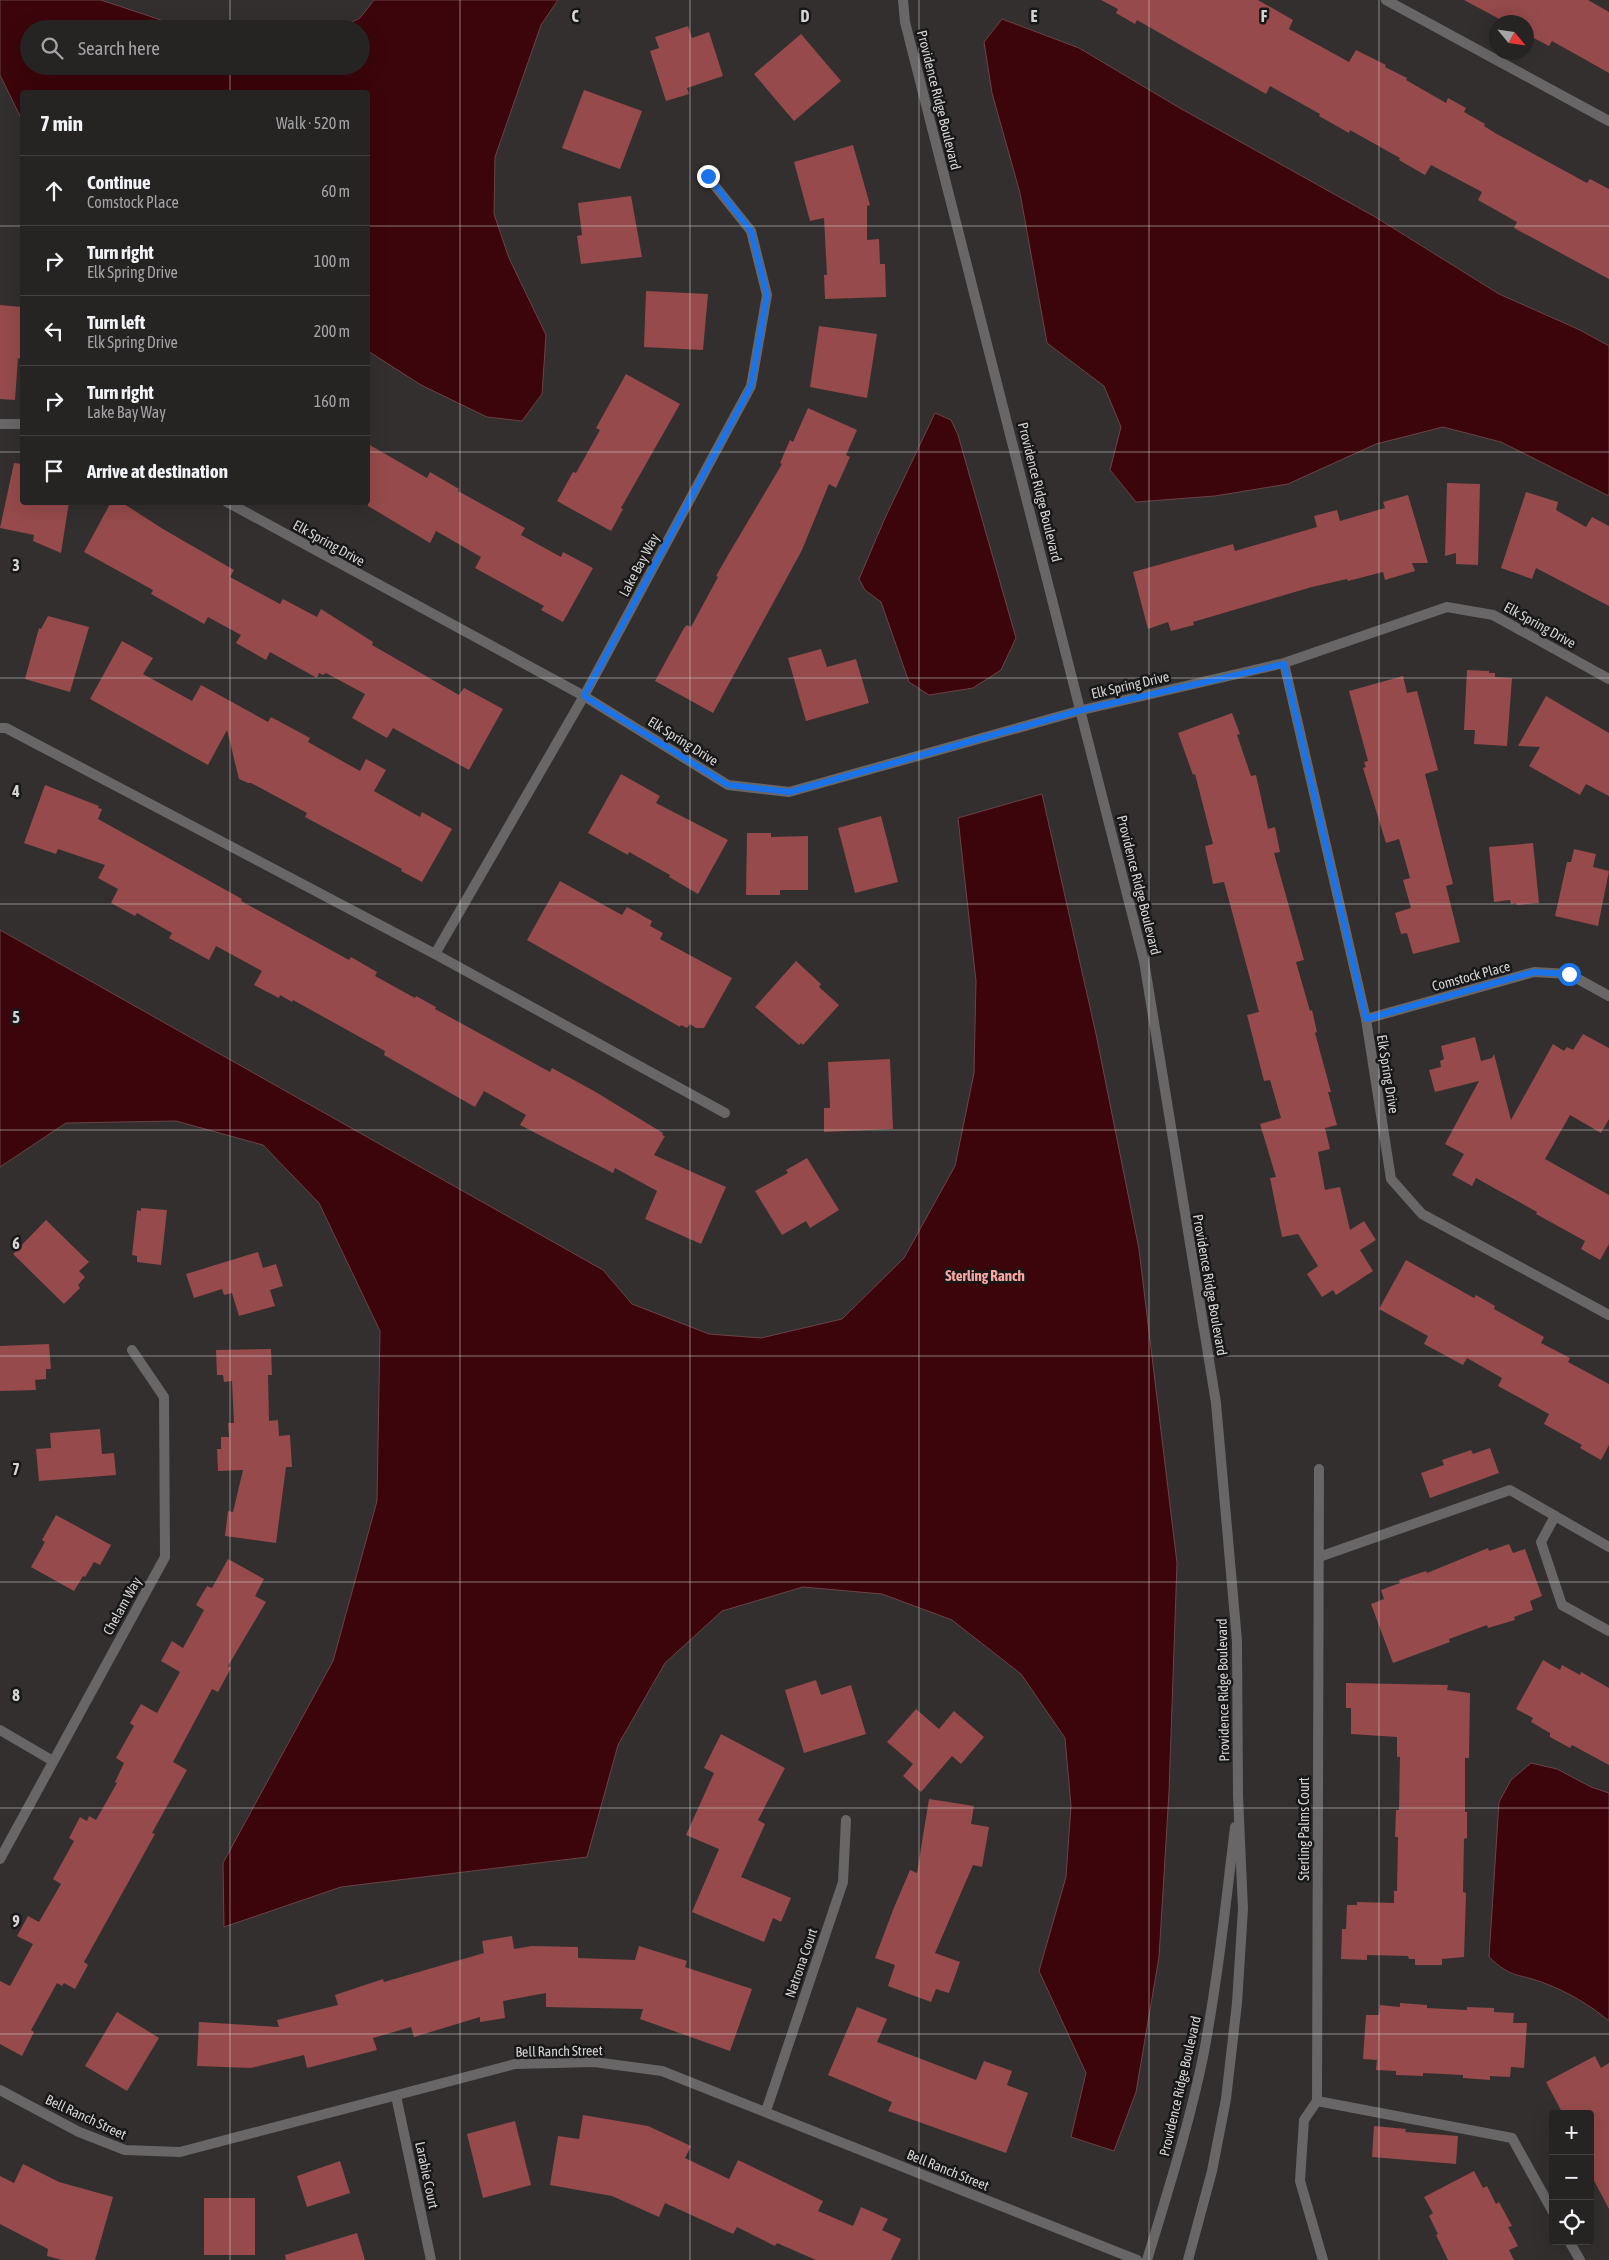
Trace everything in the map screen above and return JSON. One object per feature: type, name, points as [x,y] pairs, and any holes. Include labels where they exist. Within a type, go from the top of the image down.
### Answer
[{"type":"street","name":"Providence Ridge Boulevard","points":[[903,0],[905,22],[1082,710],[1144,961],[1216,1403],[1237,1640],[1238,1796],[1242,1909],[1233,2043],[1226,2099],[1214,2162],[1188,2260]]},
{"type":"street","points":[[1386,0],[1609,121]]},
{"type":"street","name":"Lake Bay Way","points":[[435,954],[584,696],[751,386],[767,295],[751,231],[708,176]]},
{"type":"street","points":[[0,424],[20,424]]},
{"type":"street","name":"Elk Spring Drive","points":[[233,505],[584,696],[728,785],[790,792],[1082,710],[1284,664],[1447,607],[1494,615],[1609,679]]},
{"type":"street","name":"Elk Spring Drive","points":[[1284,664],[1366,1019],[1391,1178],[1422,1214],[1609,1315]]},
{"type":"street","points":[[0,728],[15,733],[435,954],[725,1113]]},
{"type":"street","name":"Comstock Place","points":[[1366,1019],[1534,972],[1569,974],[1609,996]]},
{"type":"street","name":"Chelam Way","points":[[0,1859],[165,1557],[164,1397],[132,1350]]},
{"type":"street","name":"Sterling Palms Court","points":[[1317,2101],[1319,1469]]},
{"type":"street","points":[[1319,1557],[1510,1490],[1609,1547]]},
{"type":"street","points":[[1555,1516],[1541,1542],[1562,1605],[1609,1631]]},
{"type":"street","points":[[0,1730],[53,1761]]},
{"type":"street","name":"Providence Ridge Boulevard","points":[[1147,2260],[1178,2156],[1203,2053],[1216,1984],[1238,1796]]},
{"type":"street","name":"Natrona Court","points":[[766,2111],[843,1882],[846,1820]]},
{"type":"street","name":"Bell Ranch Street","points":[[0,2090],[79,2132],[125,2150],[180,2152],[515,2064],[594,2062],[662,2071],[1137,2260]]},
{"type":"street","name":"Larabie Court","points":[[396,2096],[431,2260]]},
{"type":"street","points":[[1323,2260],[1300,2181],[1304,2120],[1317,2101],[1512,2138],[1549,2205]]},
{"type":"street","points":[[1571,2245],[1580,2260]]},
{"type":"shaded area","points":[[0,0],[101,0],[161,20],[20,20],[20,75],[370,75],[370,20],[356,20],[360,18],[374,0],[558,0],[541,25],[495,157],[494,214],[509,258],[546,335],[542,394],[522,421],[487,417],[421,385],[370,352],[370,90],[20,90],[20,116],[0,75]]},
{"type":"shaded area","points":[[1002,19],[1079,48],[1178,107],[1377,218],[1499,294],[1580,330],[1609,346],[1609,496],[1501,442],[1443,427],[1376,444],[1288,484],[1215,496],[1136,502],[1110,470],[1121,427],[1104,386],[1047,343],[1020,193],[992,93],[984,42]]},
{"type":"shaded area","points":[[935,413],[951,420],[958,435],[1016,638],[1001,670],[973,688],[929,695],[909,682],[881,602],[865,590],[859,579],[885,518]]},
{"type":"shaded area","points":[[1042,794],[1096,1034],[1139,1249],[1177,1563],[1169,1792],[1159,1957],[1136,2092],[1114,2151],[1071,2137],[1086,2073],[1039,1971],[1066,1877],[1071,1806],[1065,1738],[1021,1674],[952,1620],[882,1594],[803,1587],[722,1611],[665,1663],[618,1745],[587,1857],[341,1887],[224,1927],[223,1863],[333,1661],[377,1501],[380,1331],[319,1203],[263,1145],[176,1121],[66,1123],[0,1167],[0,930],[603,1270],[632,1304],[709,1334],[761,1338],[842,1319],[904,1258],[955,1166],[974,1073],[976,981],[958,818]]},
{"type":"shaded area","points":[[1531,1763],[1557,1769],[1591,1787],[1609,1793],[1609,2021],[1570,1995],[1544,1983],[1515,1975],[1489,1957],[1499,1802],[1511,1780]]},
{"type":"building","points":[[1101,0],[1258,0],[1293,20],[1289,29],[1349,62],[1356,50],[1386,65],[1385,67],[1407,78],[1406,80],[1446,103],[1448,98],[1466,108],[1464,112],[1485,124],[1484,126],[1495,133],[1587,183],[1590,179],[1609,189],[1609,279],[1514,228],[1517,222],[1478,200],[1482,192],[1431,165],[1425,175],[1399,160],[1400,158],[1350,130],[1349,133],[1319,116],[1320,114],[1270,86],[1266,94],[1137,20],[1135,24],[1116,13],[1118,9]]},
{"type":"building","points":[[1464,0],[1588,0],[1609,12],[1609,73],[1552,41],[1549,46],[1534,38],[1534,15],[1492,15]]},
{"type":"building","points":[[688,26],[692,38],[709,32],[723,76],[687,88],[689,94],[666,101],[650,51],[659,48],[655,37]]},
{"type":"building","points":[[801,34],[841,81],[794,121],[754,74]]},
{"type":"building","points":[[584,90],[642,111],[620,169],[562,148]]},
{"type":"building","points":[[853,145],[870,205],[867,206],[867,240],[879,239],[880,264],[885,264],[886,297],[825,299],[824,275],[827,275],[824,218],[810,221],[794,162]]},
{"type":"building","points":[[631,196],[642,257],[581,264],[577,236],[582,235],[578,203]]},
{"type":"building","points":[[646,291],[708,294],[703,350],[644,347]]},
{"type":"building","points":[[0,305],[20,307],[20,358],[18,358],[15,400],[0,399]]},
{"type":"building","points":[[819,326],[877,334],[867,398],[810,387]]},
{"type":"building","points":[[626,374],[680,404],[621,508],[623,509],[611,531],[557,501],[573,472],[576,473],[600,430],[596,428]]},
{"type":"building","points":[[808,408],[857,430],[846,455],[850,457],[836,488],[829,484],[802,550],[713,713],[655,681],[684,628],[687,625],[691,627],[718,577],[716,576],[782,464],[780,463],[790,440],[793,442]]},
{"type":"building","points":[[370,445],[427,478],[430,472],[459,489],[458,491],[525,528],[521,535],[561,557],[563,552],[593,568],[563,622],[541,610],[544,606],[475,568],[481,557],[436,531],[430,543],[368,506],[370,505]]},
{"type":"building","points":[[14,463],[20,464],[20,505],[69,505],[61,553],[33,541],[34,535],[0,528]]},
{"type":"building","points":[[1447,483],[1480,484],[1478,565],[1456,564],[1456,553],[1445,556]]},
{"type":"building","points":[[1526,492],[1558,502],[1556,510],[1586,527],[1592,517],[1609,526],[1609,606],[1536,568],[1532,579],[1501,568]]},
{"type":"building","points":[[1408,495],[1428,563],[1412,563],[1415,571],[1385,580],[1383,572],[1348,581],[1347,579],[1312,587],[1193,622],[1194,625],[1171,631],[1168,622],[1148,629],[1133,572],[1233,544],[1235,551],[1317,527],[1314,516],[1337,510],[1340,521],[1385,508],[1383,502]]},
{"type":"building","points":[[109,505],[126,505],[234,570],[230,577],[280,604],[283,599],[317,617],[321,609],[373,642],[372,645],[459,695],[464,688],[503,709],[469,770],[393,728],[387,738],[352,718],[365,694],[326,673],[323,675],[319,673],[317,678],[270,652],[266,660],[236,643],[241,635],[208,617],[204,624],[151,594],[153,590],[84,552]]},
{"type":"building","points":[[48,616],[89,627],[70,692],[25,679],[39,628],[41,629]]},
{"type":"building","points":[[122,641],[153,658],[143,674],[192,701],[201,685],[268,722],[271,717],[310,738],[308,742],[360,771],[366,759],[386,770],[374,791],[420,817],[422,812],[452,829],[422,882],[401,871],[402,869],[305,817],[307,813],[251,783],[239,779],[227,730],[208,765],[90,699]]},
{"type":"building","points":[[821,649],[827,667],[856,659],[869,703],[806,721],[788,658]]},
{"type":"building","points":[[1467,670],[1489,671],[1489,673],[1495,673],[1495,677],[1512,678],[1507,746],[1474,744],[1475,730],[1464,730]]},
{"type":"building","points":[[1403,676],[1407,693],[1417,691],[1438,770],[1425,774],[1453,884],[1446,886],[1460,942],[1413,954],[1407,933],[1401,934],[1395,913],[1411,908],[1403,880],[1410,878],[1399,839],[1386,843],[1363,768],[1366,767],[1364,762],[1368,761],[1349,691]]},
{"type":"building","points":[[1546,696],[1609,733],[1609,796],[1586,784],[1580,795],[1529,766],[1540,747],[1518,746]]},
{"type":"building","points":[[1232,713],[1240,734],[1237,735],[1251,776],[1256,775],[1268,829],[1275,827],[1280,852],[1274,853],[1304,960],[1296,962],[1310,1011],[1312,1010],[1317,1032],[1315,1033],[1331,1092],[1328,1092],[1337,1125],[1325,1128],[1330,1149],[1318,1152],[1325,1190],[1340,1187],[1350,1230],[1364,1221],[1376,1240],[1360,1250],[1373,1271],[1336,1295],[1333,1290],[1322,1297],[1307,1274],[1318,1266],[1298,1234],[1282,1237],[1270,1178],[1276,1177],[1260,1124],[1281,1118],[1270,1080],[1264,1081],[1247,1015],[1259,1012],[1224,882],[1213,884],[1205,846],[1213,844],[1195,774],[1193,775],[1178,733]]},
{"type":"building","points":[[621,774],[660,796],[656,803],[728,840],[698,894],[669,877],[670,875],[629,852],[628,855],[588,833]]},
{"type":"building","points":[[45,785],[99,806],[98,808],[102,809],[98,819],[349,960],[351,957],[377,972],[375,976],[436,1007],[435,1009],[550,1072],[552,1068],[594,1091],[663,1133],[662,1135],[665,1136],[654,1155],[726,1187],[701,1244],[645,1219],[657,1191],[615,1168],[613,1173],[520,1125],[526,1115],[484,1091],[475,1107],[384,1055],[385,1051],[293,1000],[292,1002],[280,995],[279,998],[254,985],[262,971],[216,946],[209,960],[169,938],[172,933],[137,913],[135,916],[111,903],[118,889],[98,878],[105,865],[58,849],[56,854],[24,843]]},
{"type":"building","points":[[881,816],[898,882],[855,893],[838,828]]},
{"type":"building","points":[[747,833],[771,833],[771,837],[808,836],[808,890],[780,890],[780,895],[746,895]]},
{"type":"building","points":[[1533,843],[1539,903],[1517,905],[1516,903],[1511,904],[1510,900],[1494,902],[1489,847]]},
{"type":"building","points":[[1574,849],[1596,854],[1593,867],[1609,871],[1598,926],[1555,916],[1567,862],[1571,862]]},
{"type":"building","points":[[560,881],[622,915],[627,907],[652,921],[650,926],[663,933],[660,939],[732,978],[704,1028],[696,1028],[690,1024],[687,1028],[681,1025],[680,1027],[527,940]]},
{"type":"building","points":[[796,961],[821,984],[819,987],[839,1005],[803,1045],[801,1043],[799,1045],[755,1007]]},
{"type":"building","points":[[1583,1034],[1609,1048],[1609,1119],[1601,1133],[1570,1115],[1545,1159],[1609,1195],[1609,1244],[1600,1260],[1581,1249],[1585,1241],[1536,1214],[1537,1212],[1476,1178],[1472,1186],[1452,1175],[1464,1154],[1445,1144],[1479,1081],[1435,1092],[1429,1070],[1441,1067],[1440,1061],[1444,1059],[1441,1046],[1475,1037],[1481,1061],[1492,1058],[1494,1054],[1511,1120],[1553,1044],[1564,1051],[1567,1047],[1573,1050]]},
{"type":"building","points":[[890,1059],[893,1129],[824,1132],[824,1108],[830,1108],[828,1062]]},
{"type":"building","points":[[807,1158],[839,1210],[810,1228],[806,1221],[782,1235],[755,1191],[788,1173],[786,1170]]},
{"type":"building","points":[[141,1208],[167,1210],[161,1265],[137,1262],[137,1256],[132,1255],[137,1210],[141,1211]]},
{"type":"building","points":[[46,1220],[89,1262],[79,1271],[85,1277],[78,1285],[80,1288],[64,1304],[13,1254]]},
{"type":"building","points":[[258,1252],[263,1268],[276,1264],[283,1286],[270,1290],[275,1306],[239,1316],[232,1293],[224,1295],[222,1289],[194,1298],[186,1274]]},
{"type":"building","points":[[1406,1260],[1474,1298],[1476,1295],[1495,1306],[1494,1309],[1544,1337],[1541,1343],[1570,1358],[1568,1362],[1609,1384],[1609,1445],[1601,1460],[1580,1448],[1582,1445],[1544,1424],[1549,1414],[1498,1386],[1502,1378],[1467,1358],[1463,1365],[1424,1344],[1428,1336],[1379,1309]]},
{"type":"building","points":[[49,1344],[51,1369],[46,1369],[46,1379],[35,1380],[36,1390],[0,1391],[0,1346]]},
{"type":"building","points":[[271,1349],[272,1375],[268,1375],[269,1421],[278,1420],[279,1436],[290,1435],[292,1467],[286,1467],[276,1543],[225,1536],[228,1511],[233,1512],[243,1470],[218,1471],[217,1449],[221,1449],[221,1437],[229,1437],[228,1423],[234,1423],[232,1381],[224,1382],[223,1375],[217,1375],[216,1350]]},
{"type":"building","points":[[100,1429],[102,1454],[114,1453],[116,1475],[39,1481],[36,1449],[51,1448],[50,1433]]},
{"type":"building","points":[[1490,1448],[1499,1473],[1430,1498],[1421,1473],[1444,1465],[1442,1460],[1471,1450],[1473,1454]]},
{"type":"building","points":[[56,1515],[111,1545],[100,1565],[94,1562],[74,1591],[31,1567],[45,1542],[42,1540]]},
{"type":"building","points":[[1509,1544],[1513,1553],[1525,1549],[1542,1596],[1530,1601],[1533,1610],[1514,1617],[1515,1620],[1488,1628],[1487,1625],[1449,1639],[1450,1642],[1393,1663],[1371,1604],[1384,1599],[1381,1590],[1400,1583],[1399,1580],[1426,1571],[1427,1573],[1488,1548],[1489,1551]]},
{"type":"building","points":[[228,1559],[264,1579],[255,1596],[266,1602],[228,1666],[231,1668],[218,1692],[212,1689],[173,1762],[187,1770],[152,1833],[155,1834],[84,1962],[88,1965],[75,1989],[64,1983],[62,1986],[57,1983],[31,2030],[34,2032],[22,2056],[0,2044],[0,1981],[10,1986],[33,1944],[17,1936],[28,1916],[39,1922],[61,1884],[53,1879],[74,1841],[69,1838],[80,1817],[87,1821],[89,1816],[96,1820],[117,1783],[115,1782],[124,1763],[116,1758],[134,1726],[130,1723],[141,1704],[157,1713],[180,1672],[161,1661],[172,1641],[183,1648],[204,1610],[196,1605],[207,1586],[212,1588]]},
{"type":"building","points":[[1543,1660],[1560,1670],[1562,1665],[1580,1675],[1581,1672],[1609,1688],[1609,1765],[1572,1745],[1570,1748],[1550,1737],[1550,1733],[1531,1722],[1533,1718],[1516,1709]]},
{"type":"building","points":[[816,1680],[821,1695],[851,1685],[866,1734],[804,1753],[785,1690]]},
{"type":"building","points":[[1346,1683],[1448,1685],[1447,1690],[1470,1693],[1469,1758],[1465,1758],[1467,1838],[1464,1839],[1463,1892],[1466,1893],[1464,1957],[1442,1959],[1442,1965],[1415,1965],[1415,1959],[1409,1959],[1408,1956],[1367,1955],[1367,1960],[1341,1959],[1342,1929],[1346,1929],[1347,1905],[1357,1905],[1357,1902],[1394,1903],[1394,1891],[1397,1891],[1398,1837],[1395,1837],[1396,1810],[1399,1810],[1400,1757],[1397,1757],[1397,1737],[1351,1734],[1351,1708],[1346,1708]]},
{"type":"building","points":[[916,1709],[939,1729],[954,1711],[984,1737],[961,1764],[952,1756],[921,1792],[903,1776],[913,1764],[887,1742]]},
{"type":"building","points":[[721,1734],[785,1768],[758,1820],[765,1824],[741,1877],[791,1898],[781,1922],[773,1918],[764,1942],[692,1912],[719,1849],[686,1835],[714,1773],[704,1768]]},
{"type":"building","points":[[929,1799],[974,1806],[971,1824],[989,1827],[982,1867],[973,1865],[935,1953],[960,1962],[949,1993],[936,1989],[931,2002],[888,1986],[895,1965],[875,1958],[910,1870],[917,1873]]},
{"type":"building","points":[[512,1936],[514,1949],[532,1946],[578,1947],[578,1958],[635,1960],[639,1946],[687,1961],[685,1967],[752,1989],[730,2051],[640,2019],[643,2009],[546,2007],[546,1993],[503,2001],[505,2018],[480,2022],[480,2017],[414,2037],[411,2027],[373,2038],[377,2050],[307,2068],[304,2055],[251,2068],[197,2066],[199,2022],[279,2027],[277,2020],[338,2005],[335,1995],[383,1979],[384,1982],[484,1953],[482,1941]]},
{"type":"building","points":[[1400,2003],[1427,2005],[1427,2008],[1467,2010],[1467,2007],[1494,2008],[1494,2012],[1514,2013],[1513,2023],[1527,2023],[1524,2068],[1511,2067],[1510,2077],[1490,2076],[1490,2080],[1463,2078],[1463,2075],[1423,2073],[1423,2076],[1396,2075],[1396,2071],[1376,2070],[1377,2060],[1363,2059],[1366,2015],[1379,2015],[1380,2005],[1400,2007]]},
{"type":"building","points":[[857,2007],[887,2019],[877,2042],[976,2080],[984,2061],[1012,2071],[1007,2085],[1028,2093],[1006,2153],[888,2111],[892,2102],[828,2075]]},
{"type":"building","points":[[117,2012],[159,2038],[127,2091],[85,2066]]},
{"type":"building","points":[[1595,2056],[1601,2068],[1609,2063],[1609,2209],[1594,2181],[1594,2110],[1561,2110],[1546,2082]]},
{"type":"building","points":[[583,2115],[648,2126],[691,2146],[685,2158],[729,2179],[738,2160],[823,2201],[818,2211],[853,2226],[861,2207],[888,2219],[882,2230],[901,2239],[891,2260],[816,2260],[777,2243],[775,2246],[737,2227],[733,2234],[665,2203],[659,2217],[612,2196],[550,2185],[558,2136],[579,2139]]},
{"type":"building","points":[[515,2121],[531,2185],[483,2198],[467,2134]]},
{"type":"building","points":[[1374,2126],[1406,2129],[1405,2132],[1458,2136],[1456,2164],[1372,2157]]},
{"type":"building","points":[[340,2161],[350,2193],[307,2207],[297,2176]]},
{"type":"building","points":[[23,2164],[59,2182],[113,2197],[95,2260],[62,2260],[47,2256],[48,2249],[0,2224],[0,2176],[14,2183]]},
{"type":"building","points":[[1474,2171],[1483,2188],[1487,2186],[1496,2204],[1499,2202],[1512,2226],[1508,2227],[1518,2246],[1509,2250],[1514,2260],[1448,2260],[1436,2235],[1438,2234],[1429,2216],[1433,2213],[1424,2197]]},
{"type":"building","points":[[204,2198],[255,2198],[255,2255],[204,2255]]},
{"type":"building","points":[[357,2233],[365,2260],[286,2260],[285,2255]]},
{"type":"district","name":"Sterling Ranch","points":[[985,1276]]},
{"type":"route","points":[[708,176],[751,231],[767,295],[751,386],[584,696],[728,785],[790,792],[1082,710],[1284,664],[1366,1019],[1534,972],[1569,974]]}]
